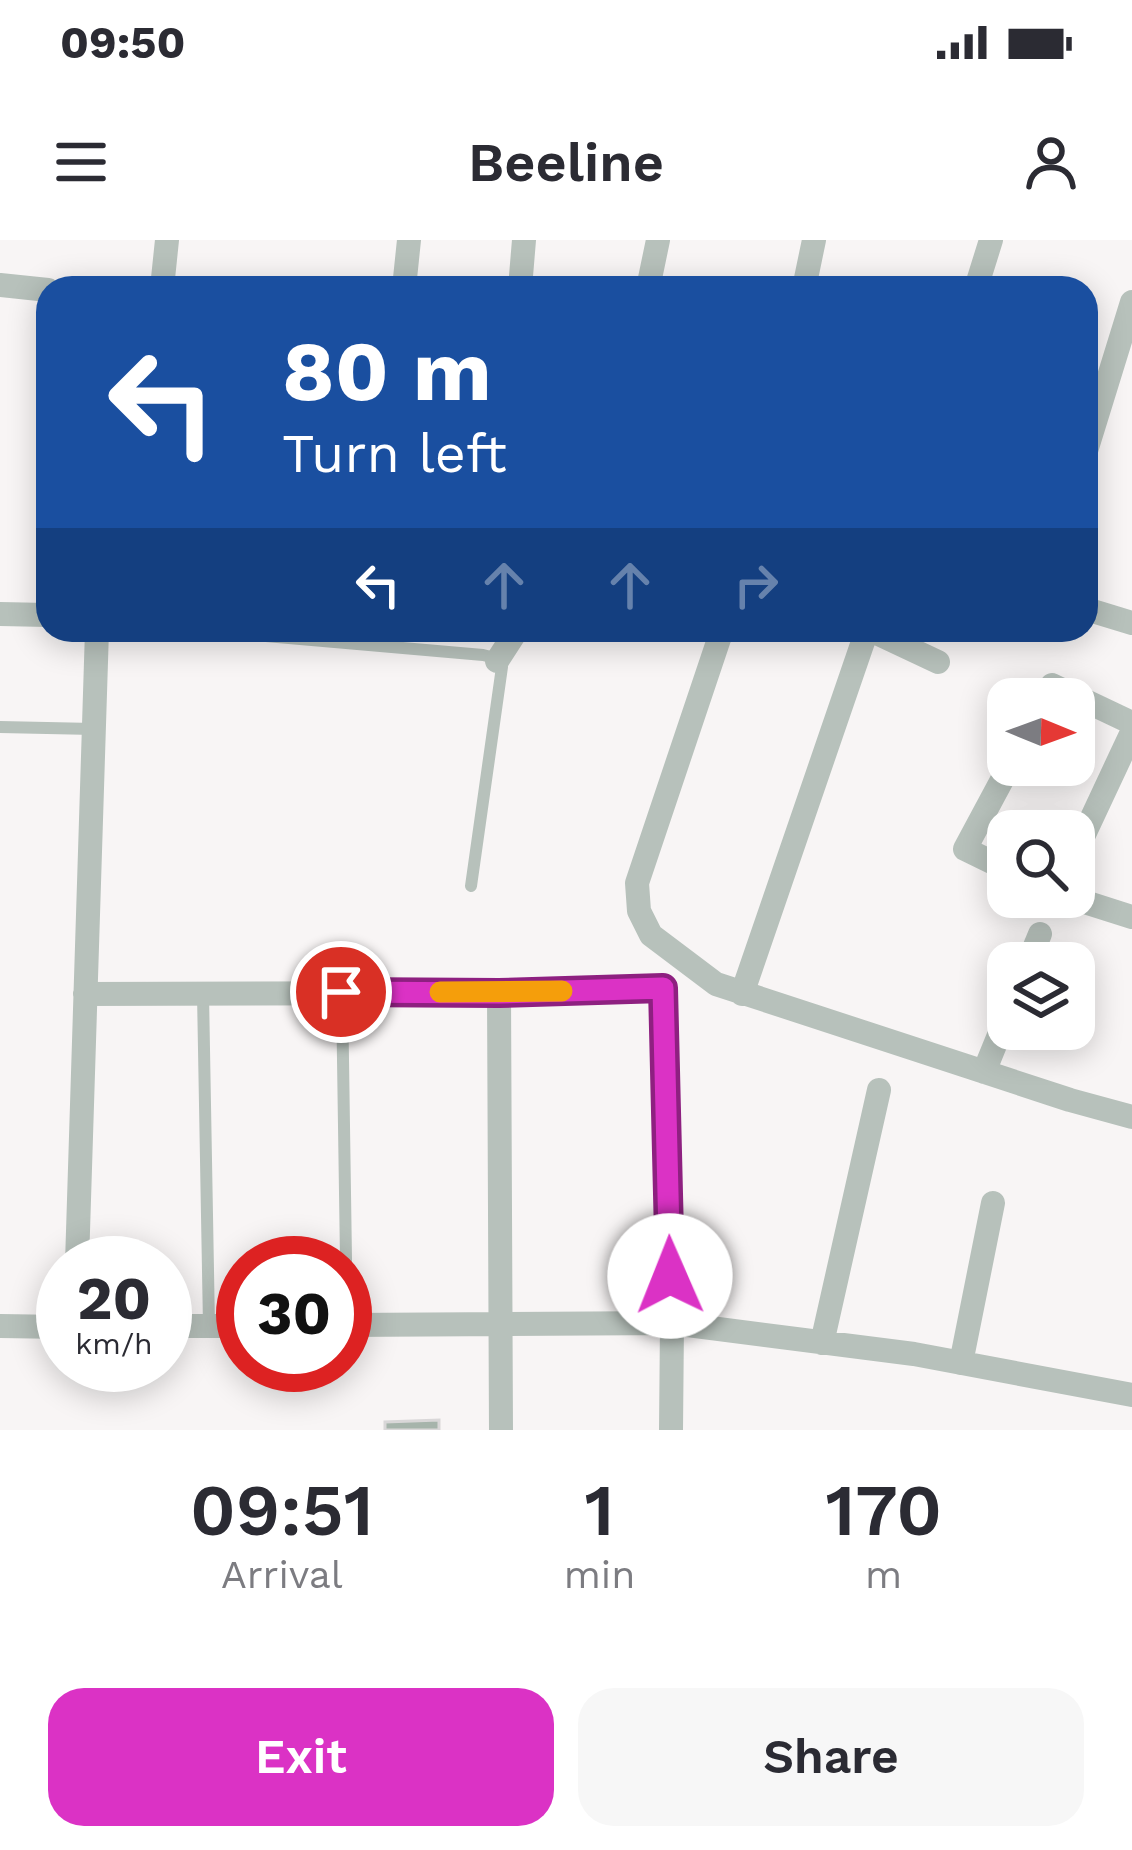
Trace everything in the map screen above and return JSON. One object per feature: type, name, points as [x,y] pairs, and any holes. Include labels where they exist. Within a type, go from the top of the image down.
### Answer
[{"type":"street","points":[[163,276],[167,240]]},
{"type":"street","points":[[521,276],[524,240]]},
{"type":"street","points":[[650,276],[658,240]]},
{"type":"street","points":[[806,276],[814,240]]},
{"type":"street","points":[[980,276],[991,240]]},
{"type":"street","points":[[401,241],[403,276]]},
{"type":"street","points":[[0,285],[36,289]]},
{"type":"street","points":[[1098,412],[1132,302]]},
{"type":"street","points":[[1098,613],[1132,623]]},
{"type":"street","points":[[0,614],[36,615]]},
{"type":"street","points":[[78,1236],[97,642]]},
{"type":"street","points":[[497,661],[510,642]]},
{"type":"street","points":[[718,642],[637,883],[639,911],[651,934],[716,984],[742,994],[1132,1117]]},
{"type":"street","points":[[742,994],[865,642]]},
{"type":"street","points":[[895,642],[938,662]]},
{"type":"street","points":[[1095,709],[1132,728],[1095,810]]},
{"type":"street","points":[[987,860],[965,849],[999,786]]},
{"type":"street","points":[[1095,905],[1132,917]]},
{"type":"street","points":[[1037,942],[1040,934]]},
{"type":"street","points":[[85,994],[663,988],[671,1430]]},
{"type":"street","points":[[499,993],[501,1430]]},
{"type":"street","points":[[985,1072],[994,1050]]},
{"type":"street","points":[[823,1342],[879,1090]]},
{"type":"street","points":[[962,1363],[993,1203]]},
{"type":"street","points":[[372,1325],[671,1324],[962,1363],[1132,1395]]},
{"type":"street","points":[[0,1326],[36,1327]]},
{"type":"street","points":[[192,1326],[216,1326]]},
{"type":"lane","points":[[335,642],[484,655],[502,667],[471,886]]},
{"type":"lane","points":[[0,727],[94,729]]},
{"type":"lane","points":[[341,992],[345,1236]]},
{"type":"lane","points":[[203,993],[209,1326]]},
{"type":"building","points":[[439,1420],[439,1430],[385,1430],[385,1422]]},
{"type":"slow traffic","points":[[440,992],[562,991]]},
{"type":"route","points":[[341,992],[663,988],[670,1276]]}]
